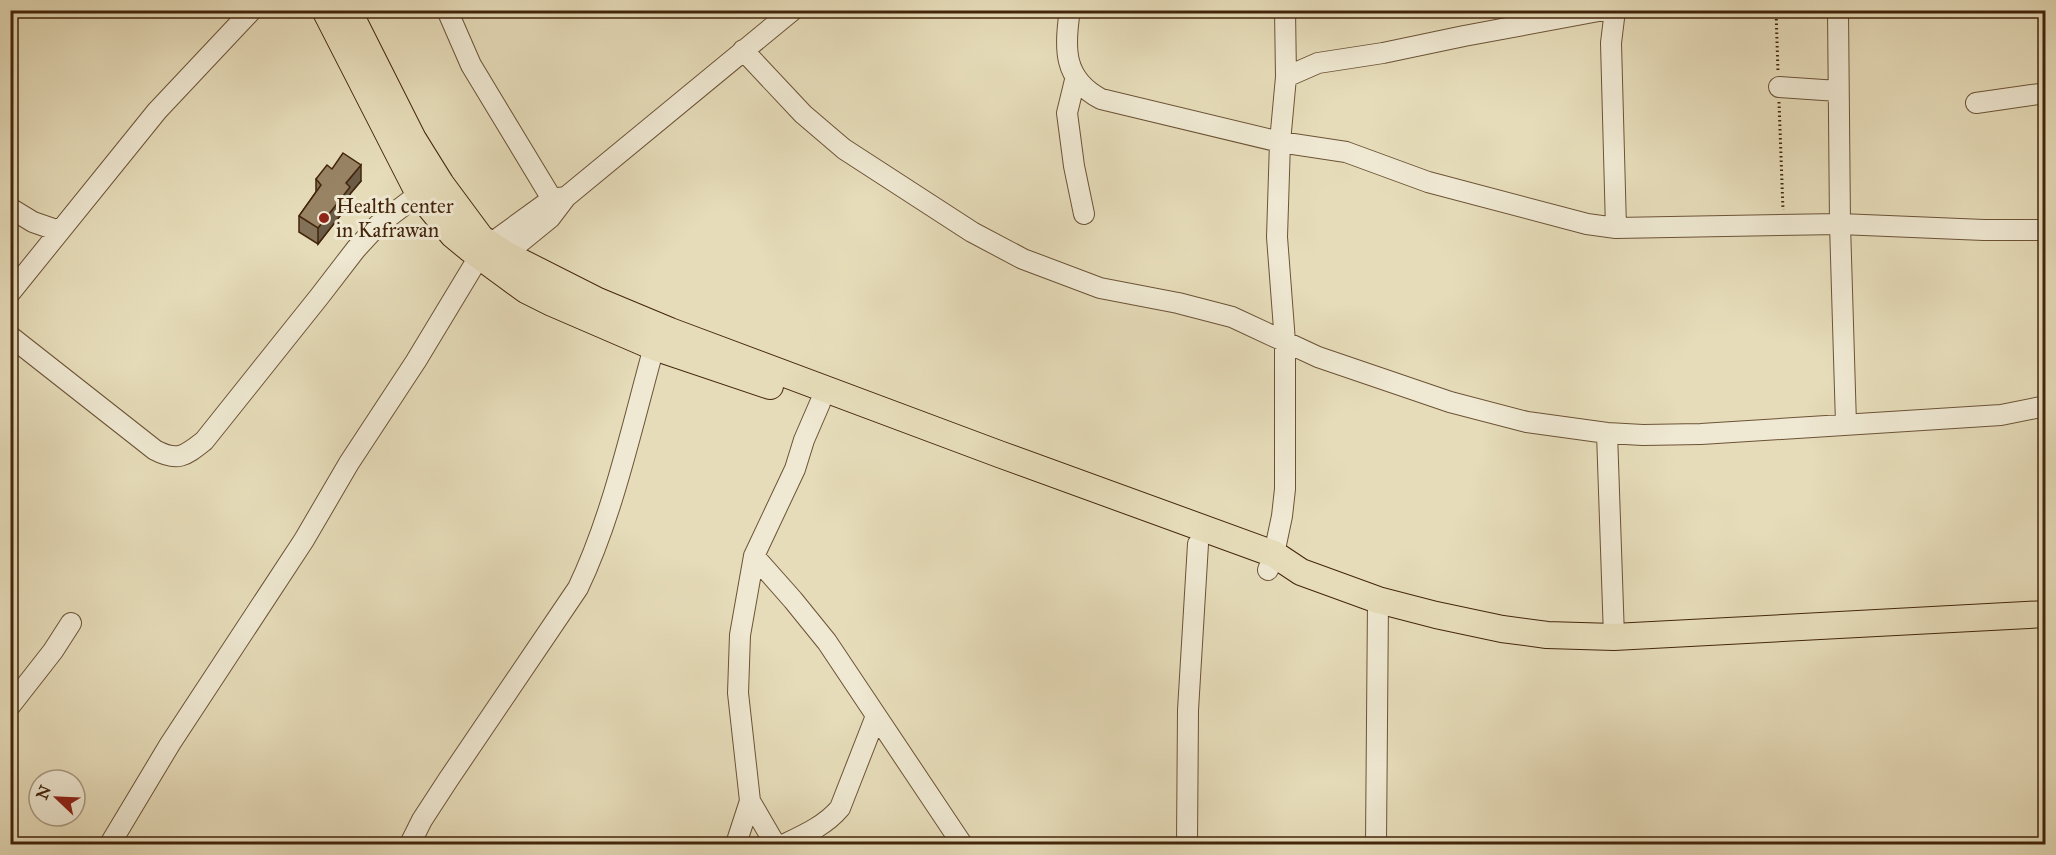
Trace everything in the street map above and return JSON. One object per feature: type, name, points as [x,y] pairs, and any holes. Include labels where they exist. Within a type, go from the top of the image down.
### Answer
[{"type":"main road","points":[[325,10],[419,194],[453,235],[470,249],[492,255],[670,331],[999,454],[1271,562],[1378,600],[1502,629],[1547,635],[1614,637],[2046,614]]},
{"type":"main road","points":[[348,10],[372,60],[431,168],[482,238],[505,276],[526,290],[654,347],[819,403],[1198,544],[1271,562]]},
{"type":"street","points":[[10,293],[157,111],[252,10]]},
{"type":"street","points":[[447,10],[471,65],[559,198]]},
{"type":"street","points":[[110,844],[170,744],[304,540],[349,463],[465,281],[492,255],[550,218],[559,198],[793,10]]},
{"type":"street","points":[[1070,10],[1067,55],[1076,80],[1088,92],[1101,99],[1280,142],[1346,152],[1438,185],[1556,217],[1616,228],[1840,224],[1984,230],[2046,230]]},
{"type":"street","points":[[1271,562],[1282,516],[1285,489],[1285,342],[1276,237],[1280,142],[1286,77],[1285,10]]},
{"type":"street","points":[[1286,77],[1318,63],[1604,10]]},
{"type":"street","points":[[1615,10],[1611,43],[1616,228]]},
{"type":"street","points":[[1838,10],[1840,224],[1846,424]]},
{"type":"street","points":[[743,50],[803,114],[844,149],[972,232],[1023,259],[1100,288],[1178,303],[1232,317],[1318,357],[1450,402],[1527,422],[1608,433],[1643,435],[1701,434],[2001,415],[2046,406]]},
{"type":"street","points":[[1076,80],[1067,113],[1074,166],[1084,214]]},
{"type":"street","points":[[1779,87],[1838,91]]},
{"type":"street","points":[[1976,103],[2046,93]]},
{"type":"street","points":[[10,336],[155,450],[166,456],[176,457],[187,454],[204,441],[356,249],[378,225],[419,194]]},
{"type":"street","points":[[10,208],[33,222],[59,231]]},
{"type":"street","points":[[410,844],[422,820],[448,780],[568,607],[591,562],[614,490],[654,347]]},
{"type":"street","points":[[736,844],[750,801],[738,693],[740,634],[754,556],[795,469],[819,403]]},
{"type":"street","points":[[1608,433],[1614,637]]},
{"type":"street","points":[[1187,844],[1188,710],[1198,544]]},
{"type":"street","points":[[754,556],[826,642],[962,844]]},
{"type":"street","points":[[1376,844],[1378,600]]},
{"type":"street","points":[[10,706],[53,651],[71,623]]},
{"type":"street","points":[[785,844],[808,834],[840,808],[876,716]]},
{"type":"street","points":[[750,801],[776,844]]},
{"type":"path","points":[[1776,10],[1783,226]]},
{"type":"building","points":[[343,153],[361,165],[346,183],[350,187],[318,228],[299,216],[321,185],[316,179],[327,165],[332,169]]},
{"type":"place","name":"Health center in Kafrawan","points":[[324,218]]}]
